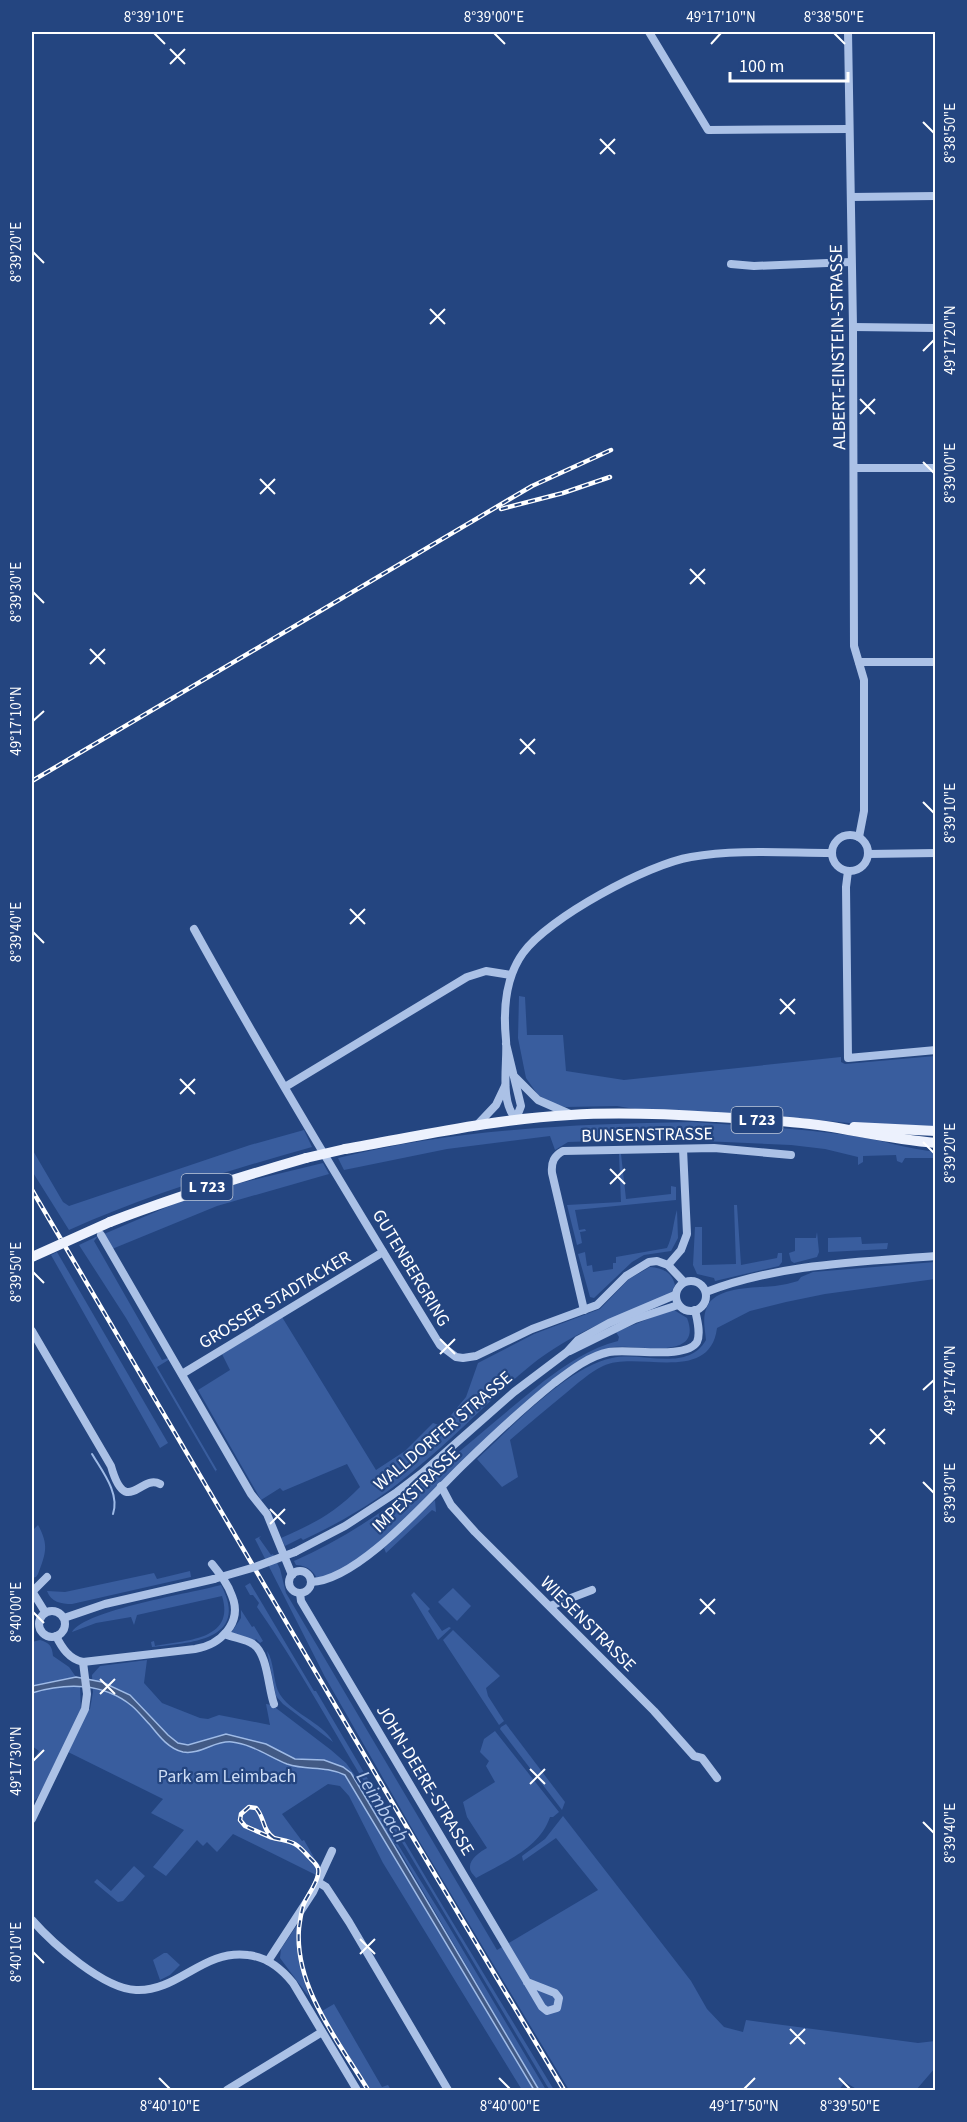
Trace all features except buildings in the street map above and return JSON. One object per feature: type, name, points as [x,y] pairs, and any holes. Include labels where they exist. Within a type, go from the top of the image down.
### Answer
[{"type":"main road","name":"L 723","points":[[32,1257],[110,1222],[194,1191],[306,1158],[425,1133],[516,1119],[571,1115],[672,1115],[832,1127],[886,1127],[936,1131]]},
{"type":"main road","name":"L 723","points":[[832,1127],[860,1134],[936,1143]]},
{"type":"street","points":[[650,32],[708,130],[849,129]]},
{"type":"street","name":"ALBERT-EINSTEIN-STRASSE","points":[[848,32],[855,468],[854,646],[864,680],[864,811],[859,837]]},
{"type":"street","points":[[851,197],[936,196]]},
{"type":"street","points":[[731,264],[754,266],[851,262]]},
{"type":"street","points":[[853,327],[936,328]]},
{"type":"street","points":[[855,468],[936,468]]},
{"type":"street","points":[[859,662],[936,662]]},
{"type":"street","points":[[853,835],[859,837],[866,844],[868,854],[862,867],[843,870],[835,863],[832,853],[836,842],[841,837],[853,835]]},
{"type":"street","points":[[516,1119],[508,1107],[506,1082],[505,1007],[507,989],[511,975],[524,952],[542,933],[622,883],[651,869],[691,857],[832,853]]},
{"type":"street","points":[[868,854],[936,853]]},
{"type":"street","points":[[848,871],[846,887],[849,1058],[936,1050]]},
{"type":"street","name":"GUTENBERGRING","points":[[194,929],[383,1252],[440,1345],[456,1357],[477,1356],[532,1329],[597,1305],[626,1276],[641,1265],[657,1261],[668,1265]]},
{"type":"street","points":[[285,1087],[467,977],[486,971],[511,975]]},
{"type":"street","points":[[506,1044],[521,1106],[516,1119]]},
{"type":"street","points":[[514,1076],[538,1100],[571,1115]]},
{"type":"street","points":[[476,1126],[496,1106],[506,1082]]},
{"type":"street","name":"BUNSENSTRASSE","points":[[584,1310],[552,1173],[551,1165],[554,1158],[563,1151],[714,1148],[791,1155]]},
{"type":"street","points":[[682,1149],[687,1234],[681,1251],[668,1265],[684,1282]]},
{"type":"street","points":[[101,1235],[251,1494],[267,1515],[291,1575],[290,1587],[300,1593]]},
{"type":"street","name":"GROSSER STADTACKER","points":[[182,1374],[383,1252]]},
{"type":"street","points":[[706,1292],[778,1272],[824,1264],[936,1256]]},
{"type":"street","points":[[684,1282],[697,1282],[706,1292],[705,1302],[695,1310],[684,1310],[678,1305],[675,1294],[684,1282]]},
{"type":"street","name":"WALLDORFER STRASSE","points":[[64,1618],[114,1602],[255,1567],[295,1552],[345,1526],[422,1473],[514,1392],[567,1352],[578,1340],[609,1323],[675,1294]]},
{"type":"street","name":"WALLDORFER STRASSE","points":[[567,1352],[635,1319],[678,1305]]},
{"type":"street","name":"IMPEXSTRASSE","points":[[300,1593],[309,1587],[311,1582],[329,1580],[377,1548],[553,1383],[589,1359],[616,1351],[679,1352],[692,1347],[697,1341],[698,1334],[695,1310]]},
{"type":"street","points":[[32,1331],[111,1467],[119,1487],[133,1492],[151,1482],[160,1484]]},
{"type":"street","name":"WIESENSTRASSE","points":[[441,1486],[462,1518],[654,1711],[694,1756],[702,1758],[717,1778]]},
{"type":"street","points":[[56,1636],[65,1652],[75,1660],[83,1662],[203,1647],[225,1634],[233,1623],[235,1605],[228,1587],[212,1564]]},
{"type":"street","points":[[291,1575],[301,1571],[310,1577],[311,1582]]},
{"type":"street","points":[[45,1612],[32,1591],[47,1577]]},
{"type":"street","points":[[550,1606],[592,1590]]},
{"type":"street","name":"JOHN-DEERE-STRASSE","points":[[300,1593],[301,1600],[527,1982],[544,2010],[551,2011],[557,2008],[559,1998],[555,1993],[527,1982]]},
{"type":"street","points":[[45,1612],[58,1612],[64,1618],[64,1629],[56,1636],[48,1637],[39,1629],[39,1620],[45,1612]]},
{"type":"street","points":[[32,1634],[39,1629]]},
{"type":"street","points":[[225,1634],[252,1643],[259,1649],[264,1660],[274,1704]]},
{"type":"street","points":[[32,1820],[85,1709],[87,1694],[83,1662]]},
{"type":"street","points":[[268,1961],[318,1882],[332,1851]]},
{"type":"street","points":[[318,1882],[326,1887],[349,1922],[448,2091]]},
{"type":"street","points":[[32,1920],[44,1933],[98,1976],[113,1985],[128,1989],[143,1990],[156,1987],[222,1955],[244,1954],[268,1961],[281,1970],[293,1983],[357,2091]]},
{"type":"street","points":[[227,2091],[322,2032]]},
{"type":"green space","points":[[519,996],[525,997],[527,1035],[563,1035],[566,1071],[624,1080],[841,1057],[841,1062],[845,1064],[935,1056],[935,1126],[641,1110],[617,1106],[565,1107],[554,1104],[538,1095],[526,1078],[518,1038]]},
{"type":"green space","points":[[693,1122],[834,1133],[936,1152],[935,1158],[905,1158],[902,1163],[897,1161],[896,1155],[863,1156],[863,1162],[858,1165],[858,1157],[825,1149],[791,1145],[658,1139],[568,1142],[555,1150],[550,1136],[447,1149],[344,1170],[338,1158],[426,1140],[470,1134],[604,1124]]},
{"type":"green space","points":[[304,1130],[312,1147],[189,1184],[69,1230],[32,1171],[32,1149],[63,1202],[69,1206],[250,1145]]},
{"type":"green space","points":[[619,1154],[621,1154],[626,1199],[671,1194],[671,1186],[676,1187],[676,1200],[575,1210],[579,1230],[585,1229],[586,1231],[580,1232],[582,1243],[577,1245],[567,1205],[621,1202]]},
{"type":"green space","points":[[323,1163],[329,1174],[217,1206],[112,1249],[104,1234],[174,1204],[232,1185]]},
{"type":"green space","points":[[734,1205],[737,1205],[741,1265],[777,1258],[778,1253],[782,1253],[782,1262],[779,1266],[715,1281],[714,1278],[697,1274],[693,1265],[695,1227],[702,1227],[702,1265],[736,1264]]},
{"type":"green space","points":[[677,1210],[678,1238],[671,1251],[644,1255],[632,1262],[594,1298],[590,1297],[578,1254],[585,1252],[587,1266],[592,1265],[593,1272],[613,1269],[616,1257],[667,1248]]},
{"type":"green space","points":[[817,1232],[819,1252],[817,1257],[794,1263],[791,1261],[789,1253],[795,1251],[795,1238],[816,1238]]},
{"type":"green space","points":[[98,1236],[94,1241],[162,1360],[170,1359],[157,1367],[217,1470],[215,1471],[126,1318],[79,1245]]},
{"type":"green space","points":[[861,1237],[862,1244],[888,1243],[887,1249],[828,1252],[828,1238]]},
{"type":"green space","points":[[57,1252],[168,1443],[160,1448],[51,1255]]},
{"type":"green space","points":[[935,1262],[935,1279],[825,1294],[750,1311],[717,1328],[711,1345],[701,1356],[687,1361],[617,1362],[603,1366],[584,1378],[510,1440],[518,1477],[502,1487],[477,1459],[540,1400],[577,1373],[595,1364],[612,1358],[624,1357],[676,1358],[688,1356],[698,1350],[706,1340],[705,1311],[712,1300],[719,1295],[737,1289],[790,1283],[813,1272]]},
{"type":"green space","points":[[650,1267],[659,1268],[672,1277],[675,1285],[671,1294],[598,1325],[546,1354],[405,1478],[363,1508],[333,1525],[285,1546],[281,1538],[323,1517],[342,1504],[360,1487],[347,1464],[283,1491],[280,1488],[261,1500],[198,1390],[230,1370],[222,1354],[282,1317],[376,1470],[405,1451],[433,1423],[442,1426],[466,1397],[478,1363],[534,1334],[600,1309],[629,1279]]},
{"type":"green space","points":[[674,1310],[687,1318],[690,1332],[686,1341],[666,1348],[614,1347],[592,1355],[572,1368],[383,1540],[349,1566],[320,1584],[311,1570],[296,1565],[294,1561],[362,1525],[394,1503],[561,1369],[588,1352],[618,1341],[619,1337],[616,1332]]},
{"type":"green space","points":[[435,1500],[436,1512],[432,1510],[386,1553],[384,1548]]},
{"type":"green space","points":[[38,1525],[44,1538],[45,1549],[38,1574],[32,1578],[32,1529]]},
{"type":"green space","points":[[261,1536],[259,1538],[271,1555],[273,1554],[280,1569],[286,1593],[497,1950],[598,1890],[556,1838],[523,1861],[522,1856],[545,1839],[563,1816],[691,1981],[707,2009],[724,2027],[743,2032],[746,2020],[918,2043],[935,2041],[935,2068],[916,2090],[858,2090],[845,2082],[839,2090],[569,2090],[418,1839],[325,1677],[255,1539]]},
{"type":"green space","points":[[190,1571],[191,1577],[72,1604],[57,1602],[47,1591],[65,1592],[154,1573],[157,1579]]},
{"type":"green space","points":[[250,1583],[554,2090],[550,2090],[547,2086],[296,1666],[257,1607],[259,1603],[253,1595],[250,1595],[245,1586]]},
{"type":"green space","points":[[221,1585],[228,1604],[228,1618],[222,1628],[211,1636],[182,1643],[152,1647],[151,1642],[154,1641],[155,1646],[180,1642],[205,1636],[215,1630],[222,1622],[224,1611],[222,1596],[137,1615],[134,1625],[131,1617],[96,1623],[72,1632],[81,1624],[97,1616],[140,1603]]},
{"type":"green space","points":[[453,1588],[471,1606],[457,1621],[438,1602]]},
{"type":"green space","points":[[414,1592],[430,1609],[428,1611],[442,1631],[451,1628],[438,1640],[411,1595]]},
{"type":"green space","points":[[241,1610],[263,1641],[260,1643],[256,1639],[254,1641],[231,1633],[241,1618]]},
{"type":"green space","points":[[453,1630],[500,1676],[486,1688],[488,1696],[504,1721],[499,1725],[443,1640]]},
{"type":"green space","points":[[40,1640],[50,1645],[53,1656],[69,1667],[76,1677],[32,1686],[32,1642]]},
{"type":"green space","points":[[267,1651],[276,1686],[283,1699],[322,1729],[333,1742],[283,1704],[276,1696]]},
{"type":"green space","name":"Park am Leimbach","points":[[147,1660],[144,1683],[162,1703],[200,1718],[208,1719],[219,1715],[270,1725],[266,1704],[272,1705],[346,1763],[448,1925],[546,2090],[539,2090],[399,1850],[356,1790],[534,2090],[522,2090],[383,1863],[349,1796],[340,1786],[328,1784],[282,1814],[302,1841],[304,1840],[320,1865],[316,1875],[233,1834],[217,1852],[207,1842],[203,1846],[197,1840],[166,1876],[153,1867],[184,1830],[151,1813],[163,1799],[62,1749],[38,1797],[32,1803],[32,1762],[39,1751],[32,1746],[32,1693],[59,1685],[80,1686],[81,1711],[90,1709],[93,1692],[92,1675],[100,1666]]},
{"type":"green space","points":[[506,1724],[565,1802],[562,1810],[500,1729]]},
{"type":"green space","points":[[495,1731],[559,1812],[550,1817],[538,1838],[529,1846],[476,1878],[470,1869],[471,1862],[487,1848],[467,1817],[463,1802],[495,1782],[486,1766],[489,1761],[480,1752],[484,1739]]},
{"type":"green space","points":[[134,1866],[145,1876],[123,1901],[118,1902],[94,1882],[97,1879],[111,1891]]},
{"type":"green space","points":[[297,1925],[298,1958],[309,1997],[280,1958],[281,1949]]},
{"type":"green space","points":[[164,1953],[180,1965],[170,1975],[160,1980],[153,1960]]},
{"type":"green space","points":[[334,2004],[382,2087],[388,2085],[391,2090],[369,2090],[322,2011]]},
{"type":"shaded area","points":[[76,1677],[102,1682],[130,1695],[178,1743],[188,1745],[226,1734],[266,1744],[295,1759],[324,1760],[343,1767],[351,1773],[539,2090],[534,2090],[345,1775],[330,1770],[287,1764],[253,1748],[232,1742],[183,1752],[165,1742],[132,1706],[109,1692],[70,1686],[32,1693],[32,1686]]},
{"type":"waterway","points":[[92,1454],[112,1490],[115,1506],[113,1514]]},
{"type":"railway","points":[[32,781],[532,486],[611,450]]},
{"type":"railway","points":[[501,509],[563,493],[610,477]]},
{"type":"railway","points":[[32,1190],[564,2090]]},
{"type":"railway","points":[[274,1838],[267,1831],[256,1808],[249,1807],[241,1814],[240,1820],[245,1826],[270,1837],[295,1844],[318,1868],[316,1882],[303,1906],[299,1928],[299,1950],[311,1993],[332,2033],[368,2090]]},
{"type":"water label","name":"Leimbach","points":[[382,1807]]}]
